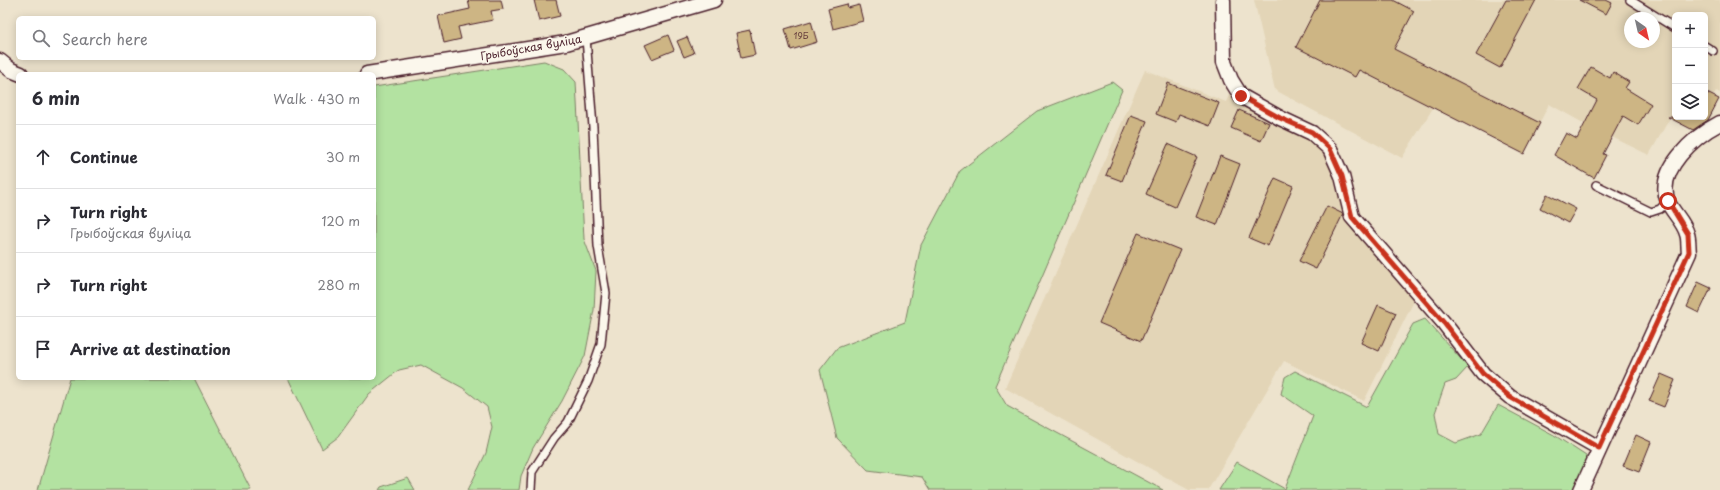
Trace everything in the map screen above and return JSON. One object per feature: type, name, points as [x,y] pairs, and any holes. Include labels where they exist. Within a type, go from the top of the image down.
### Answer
[{"type":"street","name":"Грыбоўская вуліца","points":[[376,73],[566,43],[714,0]]},
{"type":"street","points":[[1223,0],[1224,62],[1231,80],[1241,96],[1280,118],[1312,132],[1330,149],[1342,176],[1352,217],[1444,323],[1483,374],[1510,397],[1599,448]]},
{"type":"street","points":[[0,61],[16,72]]},
{"type":"street","points":[[1581,490],[1689,252],[1688,234],[1668,201],[1665,182],[1673,162],[1688,147],[1720,123]]},
{"type":"lane","points":[[1630,0],[1672,26]]},
{"type":"lane","points":[[531,490],[532,472],[554,438],[568,422],[588,381],[601,344],[606,294],[598,246],[593,127],[586,38]]},
{"type":"lane","points":[[1708,48],[1713,51]]},
{"type":"lane","points":[[1596,185],[1651,212],[1660,209],[1668,201]]},
{"type":"shaded area","points":[[1254,0],[1720,0],[1720,93],[1716,91],[1713,96],[1719,99],[1701,134],[1674,120],[1708,120],[1708,12],[1672,12],[1672,119],[1670,118],[1649,155],[1585,124],[1549,104],[1524,154],[1433,108],[1402,158],[1275,90]]},
{"type":"shaded area","points":[[1145,70],[1226,102],[1229,95],[1323,149],[1333,168],[1348,219],[1414,301],[1364,401],[1284,361],[1208,490],[1189,490],[1005,388]]},
{"type":"green space","points":[[544,61],[564,69],[576,82],[584,239],[596,271],[594,310],[585,356],[562,401],[533,448],[521,476],[519,490],[468,490],[486,453],[492,427],[487,407],[463,388],[421,365],[399,370],[369,394],[338,437],[322,449],[289,380],[376,380],[376,87]]},
{"type":"green space","points":[[1112,82],[1122,90],[995,386],[1007,406],[1163,490],[930,490],[922,477],[868,470],[837,438],[820,370],[837,348],[905,322],[921,245],[960,171],[1037,111]]},
{"type":"green space","points":[[1425,319],[1468,367],[1456,380],[1445,384],[1435,413],[1439,434],[1456,443],[1481,434],[1498,405],[1554,435],[1586,456],[1587,461],[1575,490],[1219,490],[1237,462],[1285,489],[1313,416],[1281,394],[1285,377],[1295,371],[1367,407],[1413,324]]},
{"type":"green space","points":[[69,380],[195,380],[251,490],[38,490]]},
{"type":"green space","points":[[408,478],[415,490],[379,490],[381,487]]},
{"type":"building","points":[[468,0],[501,0],[503,9],[491,11],[493,20],[458,27],[461,39],[444,43],[438,16],[470,9]]},
{"type":"building","points":[[534,0],[556,0],[560,16],[539,21]]},
{"type":"building","points":[[1320,0],[1393,0],[1414,11],[1394,49],[1540,123],[1524,154],[1359,70],[1355,77],[1296,47]]},
{"type":"building","points":[[1506,0],[1536,0],[1500,68],[1476,55]]},
{"type":"building","points":[[1579,0],[1606,0],[1612,3],[1606,14]]},
{"type":"building","points":[[847,4],[848,8],[859,5],[863,21],[833,29],[828,9]]},
{"type":"building","points":[[811,21],[817,42],[791,50],[785,29]]},
{"type":"building","points":[[750,30],[755,55],[741,58],[736,33]]},
{"type":"building","points":[[668,35],[674,50],[652,59],[645,45]]},
{"type":"building","points":[[687,37],[694,53],[684,57],[677,41]]},
{"type":"building","points":[[1591,67],[1610,78],[1613,72],[1629,82],[1625,88],[1651,104],[1638,125],[1623,116],[1603,154],[1606,155],[1594,178],[1554,155],[1566,133],[1577,139],[1597,100],[1578,89]]},
{"type":"building","points":[[1168,83],[1219,103],[1210,126],[1179,114],[1176,122],[1156,114]]},
{"type":"building","points":[[1708,94],[1719,99],[1708,120]]},
{"type":"building","points":[[1239,110],[1269,123],[1261,141],[1231,128]]},
{"type":"building","points":[[1131,115],[1147,121],[1122,181],[1106,175]]},
{"type":"building","points":[[1674,120],[1708,120],[1693,130]]},
{"type":"building","points":[[1168,144],[1197,157],[1175,207],[1146,194]]},
{"type":"building","points":[[1220,156],[1240,164],[1217,225],[1196,217]]},
{"type":"building","points":[[1275,178],[1293,186],[1268,246],[1249,238]]},
{"type":"building","points":[[1547,194],[1576,209],[1568,223],[1540,208]]},
{"type":"building","points":[[1327,206],[1343,214],[1316,269],[1299,261]]},
{"type":"building","points":[[1138,233],[1180,250],[1141,341],[1099,323]]},
{"type":"building","points":[[1698,282],[1711,288],[1699,313],[1687,307]]},
{"type":"building","points":[[1378,305],[1396,313],[1379,351],[1361,343]]},
{"type":"building","points":[[1661,374],[1675,380],[1664,407],[1649,401]]},
{"type":"building","points":[[1636,435],[1651,442],[1639,472],[1623,466]]},
{"type":"route","points":[[1241,96],[1280,118],[1312,132],[1330,149],[1342,176],[1352,217],[1444,323],[1464,347],[1483,374],[1510,397],[1599,448],[1689,252],[1688,234],[1668,201]]}]
